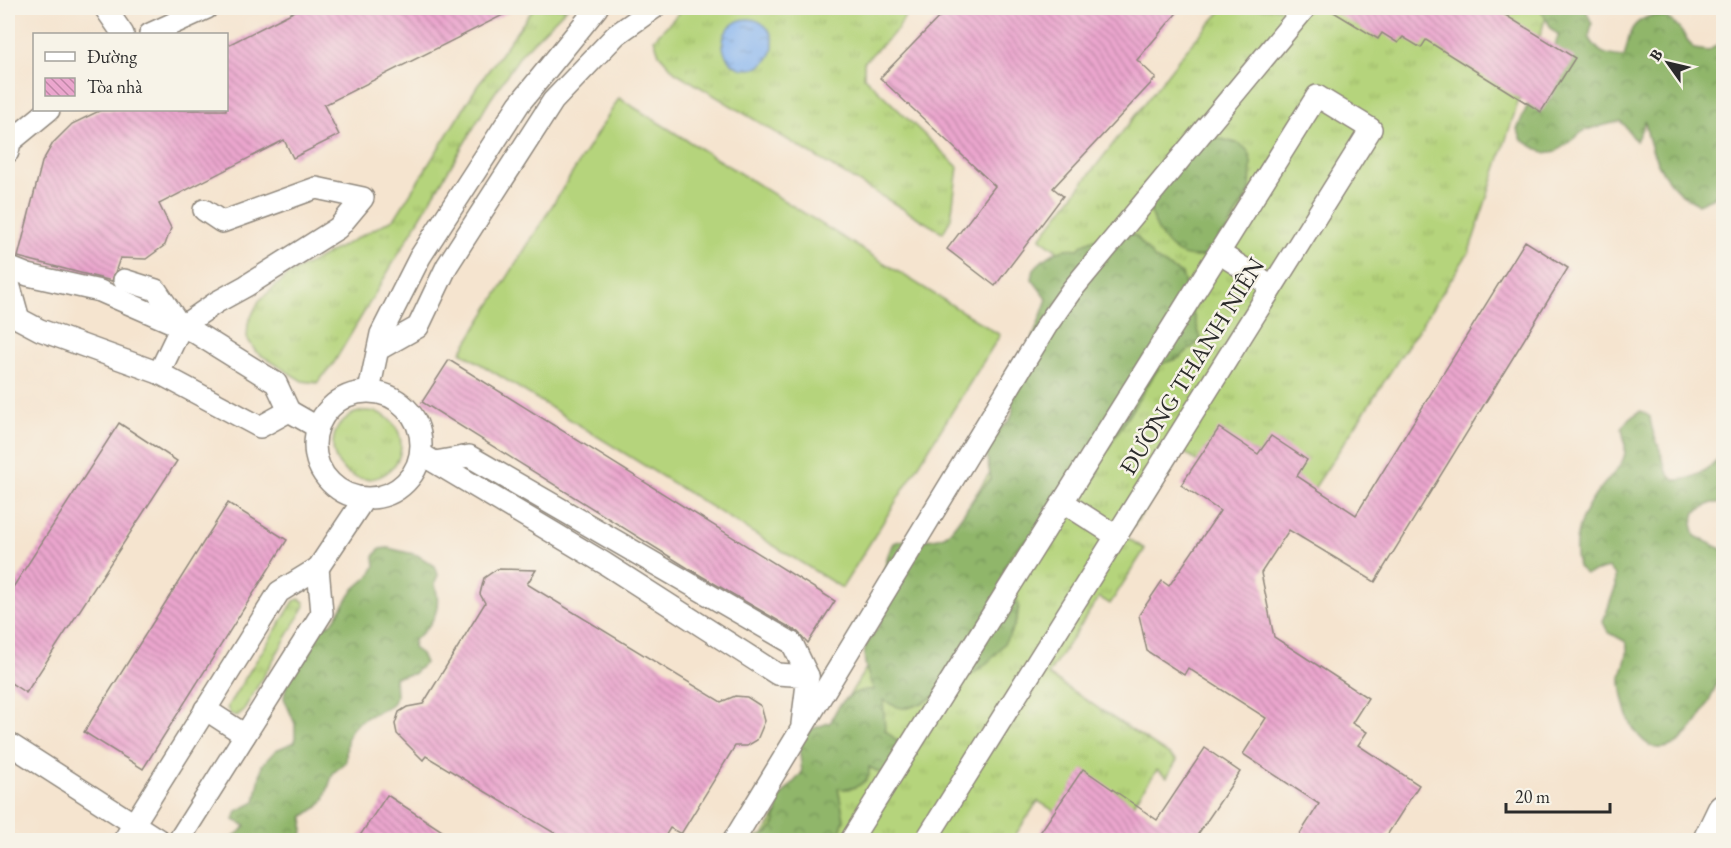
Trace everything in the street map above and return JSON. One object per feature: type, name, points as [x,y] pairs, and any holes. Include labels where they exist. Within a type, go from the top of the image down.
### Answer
[{"type":"main road","points":[[1710,840],[1724,811]]},
{"type":"lane","points":[[105,8],[122,33]]},
{"type":"lane","points":[[152,33],[207,8]]},
{"type":"lane","points":[[369,391],[380,349],[381,334],[420,257],[519,104],[597,8]]},
{"type":"lane","points":[[380,349],[418,327],[447,266],[553,101],[616,35],[654,8]]},
{"type":"lane","points":[[734,840],[1065,299],[1305,8]]},
{"type":"lane","name":"ĐƯỜNG THANH NIÊN","points":[[926,840],[1371,129],[1317,96],[1219,253]]},
{"type":"lane","points":[[8,152],[10,142],[49,111]]},
{"type":"lane","points":[[159,373],[181,327],[217,302],[338,228],[363,198],[316,188],[222,222],[204,210]]},
{"type":"lane","points":[[851,840],[1219,253],[1272,286]]},
{"type":"lane","points":[[8,267],[28,275],[100,291],[181,327],[276,383],[289,411],[317,427]]},
{"type":"lane","points":[[8,280],[13,315],[40,330],[159,373],[260,427],[289,411]]},
{"type":"lane","points":[[124,280],[156,290],[181,327]]},
{"type":"lane","points":[[801,732],[808,676],[792,643],[469,456],[428,458],[406,483],[383,496],[364,499],[348,495],[329,482],[317,463],[314,445],[317,427],[330,407],[345,396],[369,391],[395,398],[413,415],[428,458],[604,563],[777,674],[808,676]]},
{"type":"lane","points":[[128,832],[279,592],[318,568],[364,499]]},
{"type":"lane","points":[[1063,502],[1116,536]]},
{"type":"lane","points":[[604,563],[618,542]]},
{"type":"lane","points":[[179,840],[322,613],[318,568]]},
{"type":"lane","points":[[205,709],[245,735]]},
{"type":"lane","points":[[8,743],[128,832],[159,840]]},
{"type":"green space","points":[[534,8],[567,8],[522,53],[490,100],[332,366],[317,383],[302,381],[256,352],[247,338],[248,323],[259,301],[288,275],[395,218],[478,85]]},
{"type":"green space","points":[[684,8],[909,8],[898,29],[864,62],[864,77],[958,167],[951,218],[943,233],[675,72],[659,54],[654,39]]},
{"type":"green space","points":[[1224,8],[1549,8],[1469,252],[1300,510],[1208,470],[1184,452],[1126,537],[1145,549],[1110,604],[1099,597],[1048,675],[1177,760],[1167,777],[1157,770],[1108,840],[1102,840],[1038,801],[1012,840],[760,840],[913,592],[1108,289],[1040,238],[1186,50]]},
{"type":"green space","points":[[1540,8],[1585,8],[1592,24],[1589,37],[1599,50],[1612,55],[1624,57],[1632,29],[1640,20],[1651,16],[1659,16],[1671,21],[1694,49],[1708,51],[1723,41],[1723,193],[1698,204],[1677,189],[1661,170],[1651,147],[1645,122],[1636,141],[1621,121],[1585,130],[1557,151],[1544,153],[1522,140],[1517,129],[1559,35],[1552,30]]},
{"type":"green space","points":[[619,98],[1000,335],[842,588],[461,352]]},
{"type":"green space","points":[[1192,131],[1240,144],[1249,152],[1251,162],[1250,191],[1212,254],[1201,257],[1183,255],[1175,251],[1162,238],[1153,219],[1147,194],[1148,184],[1152,177],[1167,162],[1178,141]]},
{"type":"green space","points":[[1118,229],[1136,236],[1155,259],[1182,274],[1201,340],[1179,358],[1161,364],[1099,462],[1098,473],[1088,488],[1073,497],[1028,540],[1016,548],[1004,569],[1017,601],[1018,616],[1010,634],[996,654],[948,690],[912,707],[901,708],[883,700],[885,730],[906,749],[883,774],[869,767],[869,776],[863,783],[847,789],[838,788],[844,819],[838,840],[743,840],[767,834],[774,826],[780,797],[802,773],[799,745],[812,729],[831,722],[837,709],[853,694],[859,691],[874,690],[866,670],[864,653],[866,645],[881,620],[886,562],[894,543],[944,536],[991,479],[987,460],[988,447],[1012,414],[1011,399],[1047,299],[1032,279],[1034,269],[1043,260],[1060,250],[1079,249],[1081,245]]},
{"type":"green space","points":[[367,411],[380,414],[391,421],[398,432],[401,445],[398,458],[391,469],[380,476],[367,479],[354,476],[343,469],[336,458],[333,445],[336,432],[343,421],[354,414]]},
{"type":"green space","points":[[1641,411],[1650,417],[1665,466],[1674,480],[1694,476],[1723,456],[1723,503],[1712,503],[1695,512],[1692,524],[1695,536],[1723,550],[1724,591],[1717,613],[1723,652],[1722,667],[1709,701],[1688,734],[1674,744],[1660,748],[1646,743],[1630,722],[1621,682],[1627,656],[1626,642],[1608,632],[1603,622],[1615,588],[1615,575],[1608,568],[1586,574],[1578,567],[1576,555],[1577,533],[1585,512],[1597,492],[1623,461],[1625,446],[1622,428],[1630,418]]},
{"type":"green space","points":[[388,548],[417,555],[435,566],[438,575],[435,582],[437,608],[435,615],[429,626],[414,640],[413,648],[421,654],[425,663],[413,674],[395,677],[396,696],[392,704],[352,728],[347,740],[346,762],[333,773],[324,800],[304,816],[302,840],[230,840],[246,826],[234,820],[237,811],[255,802],[262,765],[276,750],[295,742],[295,724],[284,698],[287,679],[319,628],[332,623],[354,589],[370,575],[375,566],[374,557],[379,549]]},
{"type":"green space","points":[[299,599],[304,602],[305,606],[243,711],[237,716],[230,714],[227,707],[294,601]]},
{"type":"water","points":[[743,19],[753,19],[766,26],[773,39],[773,49],[766,62],[753,69],[743,69],[734,65],[727,58],[723,49],[723,39],[727,30],[734,23]]},
{"type":"building","points":[[301,8],[517,8],[324,105],[339,135],[293,158],[284,140],[159,204],[171,228],[165,245],[146,259],[120,258],[112,281],[18,257],[42,162],[53,143],[72,124],[99,111],[228,111],[228,45]]},
{"type":"building","points":[[948,8],[1181,8],[1137,60],[1156,78],[1053,188],[1063,196],[995,286],[947,249],[995,186],[880,78]]},
{"type":"building","points":[[1327,8],[1494,8],[1575,58],[1541,112],[1426,40],[1421,48],[1403,37],[1398,43],[1382,33],[1378,39]]},
{"type":"building","points":[[1525,241],[1568,268],[1375,582],[1289,530],[1261,573],[1274,637],[1368,698],[1352,723],[1367,732],[1358,745],[1419,785],[1384,840],[1296,840],[1319,804],[1243,754],[1266,718],[1188,668],[1184,675],[1147,651],[1139,615],[1162,581],[1169,586],[1220,511],[1181,485],[1219,428],[1258,454],[1271,436],[1307,460],[1297,476],[1356,515]]},
{"type":"building","points":[[449,360],[835,601],[808,643],[798,632],[691,570],[422,402]]},
{"type":"building","points":[[119,423],[177,461],[26,693],[8,681],[8,595]]},
{"type":"building","points":[[228,503],[287,540],[143,769],[84,732]]},
{"type":"building","points":[[497,569],[536,570],[527,584],[721,702],[735,696],[747,697],[761,706],[765,721],[757,740],[747,746],[735,746],[681,834],[670,828],[663,840],[566,840],[426,756],[423,760],[397,734],[395,724],[399,712],[407,707],[423,704],[485,603],[480,594],[484,578]]},
{"type":"building","points":[[1205,748],[1240,772],[1194,840],[1035,840],[1083,769],[1157,820]]},
{"type":"building","points":[[387,795],[456,840],[357,840]]}]
